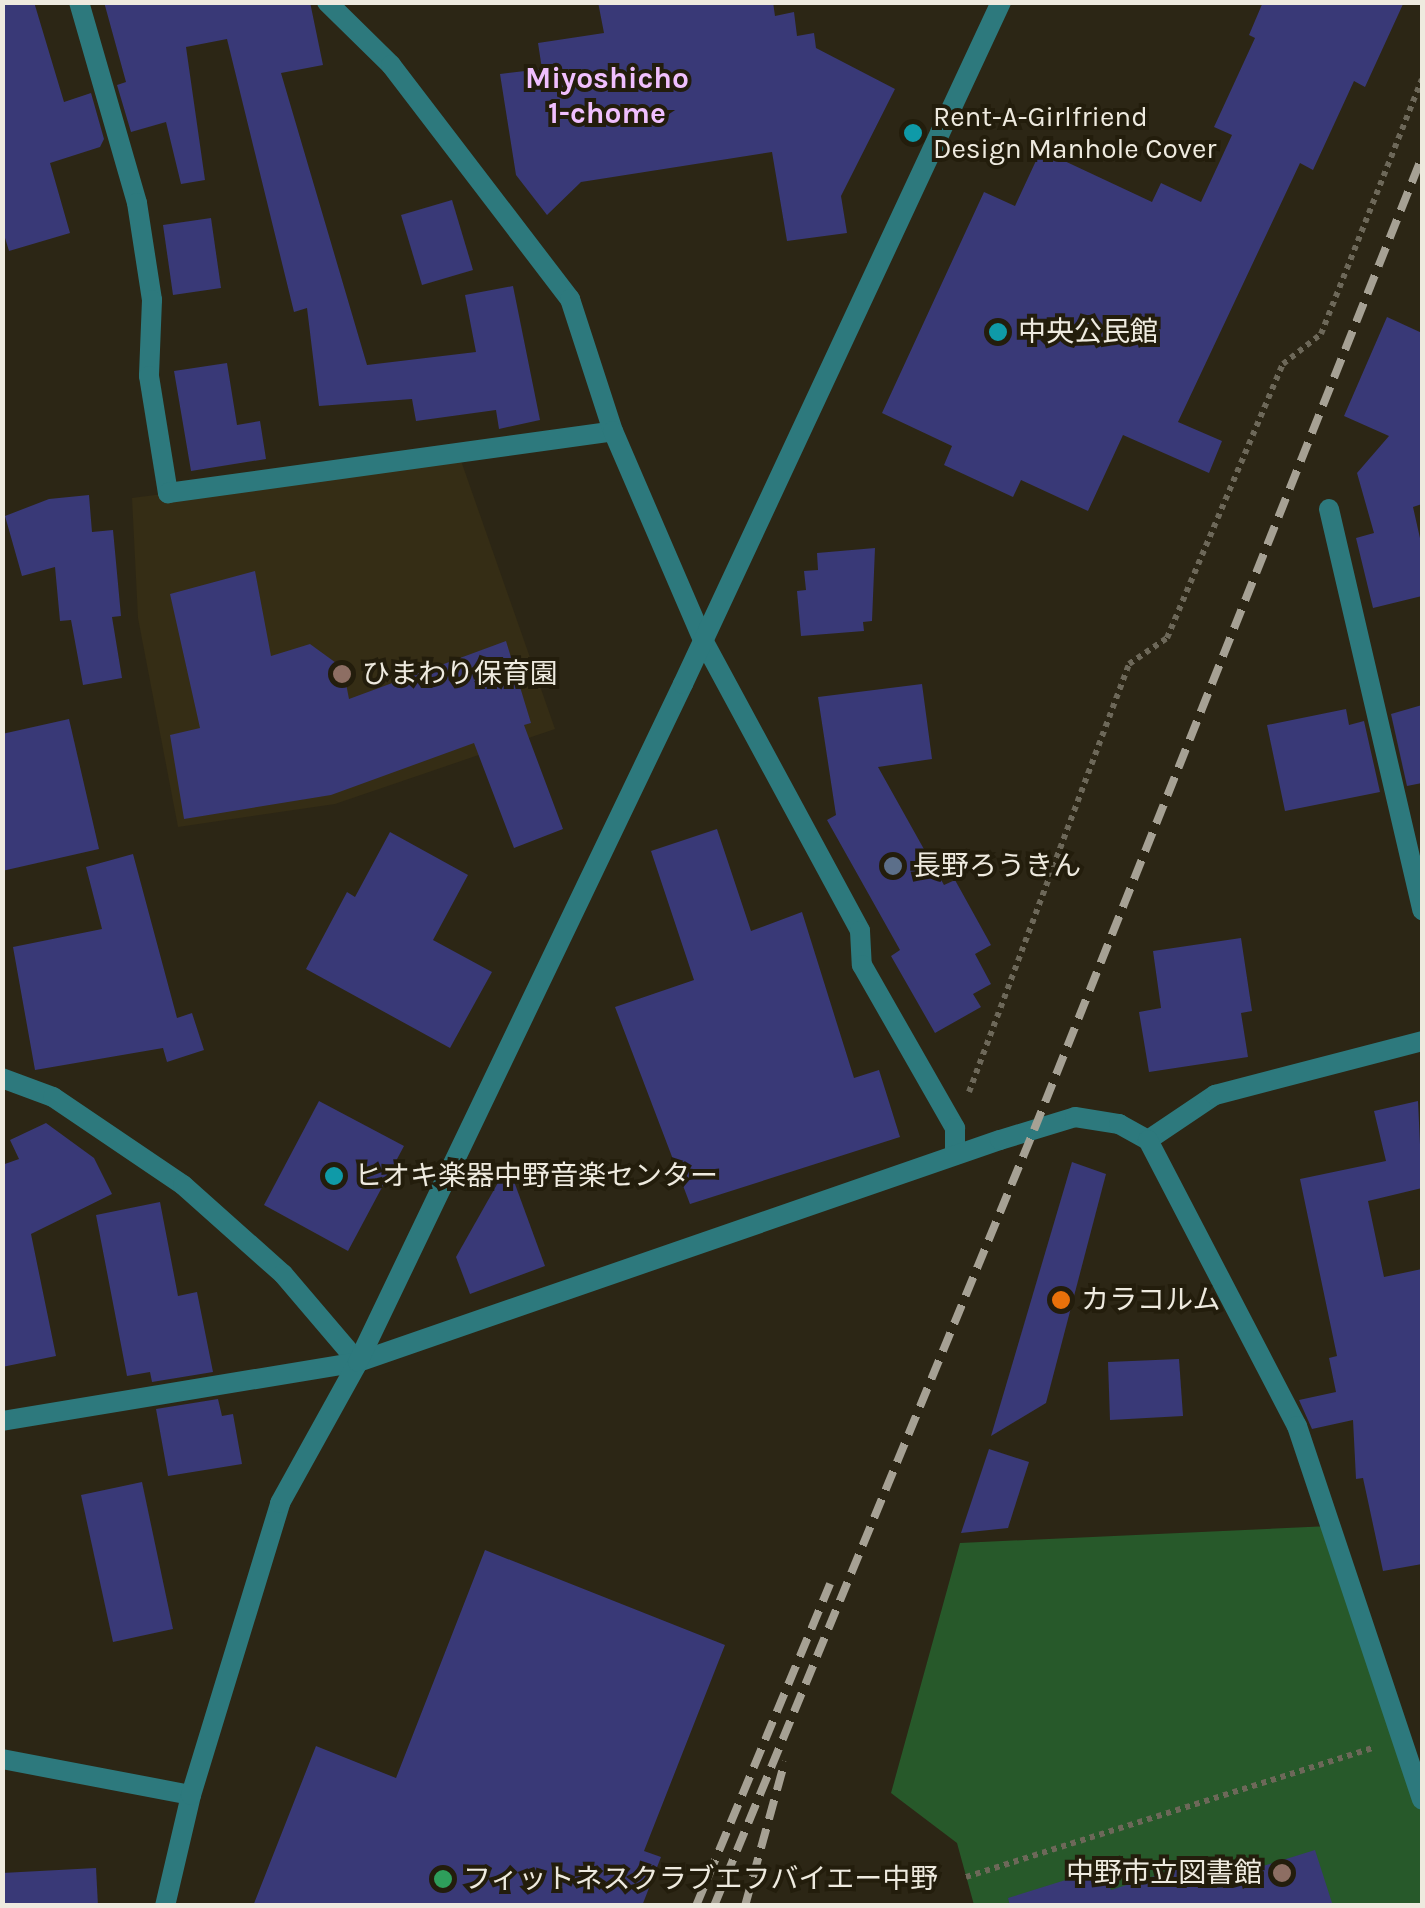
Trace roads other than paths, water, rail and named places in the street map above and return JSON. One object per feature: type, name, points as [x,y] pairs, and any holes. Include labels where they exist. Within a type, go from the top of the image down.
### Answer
[{"type":"street","points":[[80,2],[137,203],[152,300],[149,376],[168,493],[613,431]]},
{"type":"street","points":[[327,2],[391,66],[570,300],[613,431],[704,642],[860,931],[862,964],[955,1128],[956,1154]]},
{"type":"street","points":[[165,1906],[191,1795],[280,1503],[358,1362],[704,642],[1001,2]]},
{"type":"street","points":[[1329,509],[1422,910]]},
{"type":"street","points":[[1148,1140],[1215,1095],[1422,1041]]},
{"type":"street","points":[[2,1078],[53,1098],[183,1184],[284,1274],[358,1362]]},
{"type":"street","points":[[2,1421],[358,1362],[956,1154],[1074,1118],[1119,1124],[1148,1140],[1296,1426],[1422,1800]]},
{"type":"street","points":[[2,1759],[191,1795]]},
{"type":"railway","points":[[714,1906],[1034,1130],[1422,157]]},
{"type":"railway","points":[[696,1906],[830,1584]]},
{"type":"railway","points":[[745,1906],[785,1761]]},
{"type":"place","name":"Rent-A-Girlfriend Design Manhole Cover","points":[[913,133]]},
{"type":"place","name":"中央公民館","points":[[998,332]]},
{"type":"place","name":"ひまわり保育園","points":[[342,674]]},
{"type":"place","name":"長野ろうきん","points":[[893,866]]},
{"type":"place","name":"ヒオキ楽器中野音楽センター","points":[[334,1176]]},
{"type":"place","name":"カラコルム","points":[[1061,1300]]},
{"type":"place","name":"中野市立図書館","points":[[1282,1873]]},
{"type":"place","name":"フィットネスクラブエフバイエー中野","points":[[443,1879]]},
{"type":"district","name":"Miyoshicho 1-chome","points":[[607,95]]}]
